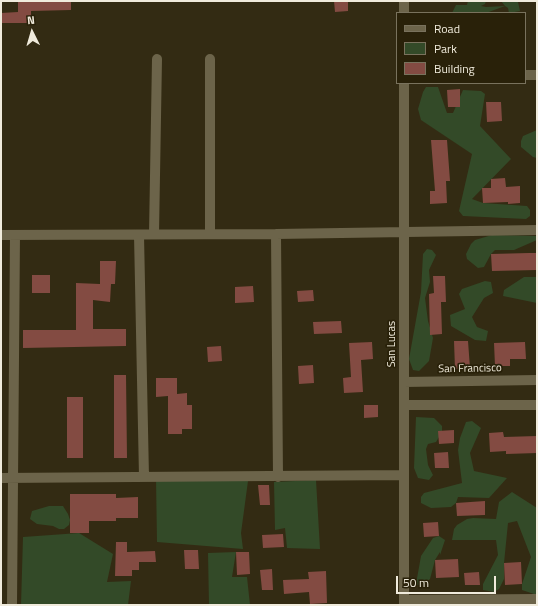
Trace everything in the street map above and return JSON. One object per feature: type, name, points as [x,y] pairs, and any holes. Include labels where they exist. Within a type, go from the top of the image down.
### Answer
[{"type":"street","points":[[404,1],[404,12]]},
{"type":"street","points":[[154,234],[157,59]]},
{"type":"street","points":[[210,59],[210,234]]},
{"type":"street","points":[[526,75],[537,75]]},
{"type":"street","name":"San Lucas","points":[[404,84],[404,603]]},
{"type":"street","points":[[1,235],[276,234],[537,230]]},
{"type":"street","points":[[139,234],[144,477]]},
{"type":"street","points":[[276,234],[278,477]]},
{"type":"street","points":[[12,605],[15,235]]},
{"type":"street","name":"San Francisco","points":[[404,382],[537,380]]},
{"type":"street","points":[[404,405],[537,405]]},
{"type":"street","points":[[1,478],[404,475]]},
{"type":"street","points":[[404,603],[534,601]]},
{"type":"green space","points":[[468,1],[486,1],[485,4],[481,6],[505,6],[489,12],[452,12],[456,5],[467,5]]},
{"type":"green space","points":[[501,1],[520,1],[518,2],[520,11],[509,12],[508,8]]},
{"type":"green space","points":[[426,87],[438,87],[447,113],[453,113],[463,90],[481,91],[485,94],[480,126],[511,159],[472,199],[483,203],[527,206],[530,210],[530,216],[526,219],[463,216],[459,211],[472,154],[421,120],[418,109]]},
{"type":"green space","points":[[537,130],[537,158],[533,157],[521,147],[521,141],[523,136]]},
{"type":"green space","points":[[492,235],[537,236],[537,240],[514,250],[495,250],[484,267],[478,268],[467,259],[466,254],[471,244],[475,240]]},
{"type":"green space","points":[[427,249],[432,250],[436,255],[429,270],[430,282],[425,298],[428,321],[433,338],[429,361],[419,371],[413,370],[409,359],[421,292],[423,254]]},
{"type":"green space","points":[[524,277],[537,277],[537,303],[503,296],[504,290]]},
{"type":"green space","points":[[485,281],[491,282],[493,293],[484,298],[472,317],[477,327],[488,331],[486,341],[475,340],[451,326],[450,315],[465,309],[459,294],[462,289]]},
{"type":"green space","points":[[416,417],[434,418],[442,426],[442,432],[436,442],[428,444],[426,449],[428,465],[433,475],[429,480],[418,478],[414,468]]},
{"type":"green space","points":[[472,421],[481,428],[470,453],[474,471],[507,478],[489,498],[458,497],[456,503],[451,507],[431,508],[421,503],[421,497],[424,493],[462,483],[458,450],[460,438],[466,422]]},
{"type":"green space","points":[[156,479],[248,481],[241,533],[243,549],[157,542]]},
{"type":"green space","points":[[316,480],[320,549],[287,548],[285,528],[275,530],[274,482]]},
{"type":"green space","points":[[512,492],[537,508],[537,595],[522,590],[522,584],[531,557],[517,521],[508,523],[504,579],[499,589],[494,592],[483,590],[483,584],[498,555],[496,540],[452,540],[454,529],[457,525],[467,519],[496,519],[499,502]]},
{"type":"green space","points":[[49,506],[63,506],[70,520],[69,525],[64,529],[59,529],[53,526],[37,524],[30,519],[32,511]]},
{"type":"green space","points":[[79,533],[113,554],[107,582],[131,581],[128,605],[21,605],[23,537]]},
{"type":"green space","points":[[439,536],[445,540],[440,555],[440,552],[435,560],[430,579],[421,586],[416,584],[421,556],[433,538]]},
{"type":"green space","points":[[236,552],[232,577],[247,577],[250,605],[209,605],[208,553]]},
{"type":"building","points":[[18,1],[71,1],[71,10],[31,11],[31,23],[1,23],[1,13],[18,12]]},
{"type":"building","points":[[334,1],[348,1],[348,11],[335,12]]},
{"type":"building","points":[[460,89],[460,107],[448,107],[447,90]]},
{"type":"building","points":[[486,102],[501,102],[502,121],[487,122]]},
{"type":"building","points":[[431,140],[447,140],[450,181],[446,181],[447,203],[430,204],[430,191],[435,191]]},
{"type":"building","points":[[505,178],[506,187],[520,186],[520,203],[483,203],[482,188],[491,188],[491,179]]},
{"type":"building","points":[[537,253],[537,270],[492,271],[491,254]]},
{"type":"building","points":[[100,261],[116,261],[115,284],[111,284],[110,302],[93,300],[93,329],[126,329],[126,346],[23,348],[23,330],[76,330],[76,283],[100,284]]},
{"type":"building","points":[[32,275],[50,275],[50,293],[32,293]]},
{"type":"building","points":[[433,276],[445,276],[446,302],[441,302],[442,334],[430,335],[429,294],[434,293]]},
{"type":"building","points":[[253,286],[254,302],[235,303],[235,287]]},
{"type":"building","points":[[313,290],[314,301],[298,302],[297,291]]},
{"type":"building","points":[[341,321],[342,333],[314,334],[313,322]]},
{"type":"building","points":[[454,341],[468,341],[470,368],[455,369]]},
{"type":"building","points":[[372,342],[373,359],[361,360],[363,392],[344,393],[343,378],[351,377],[349,343]]},
{"type":"building","points":[[525,342],[526,359],[510,359],[510,366],[495,366],[494,343]]},
{"type":"building","points":[[221,346],[222,361],[208,362],[207,347]]},
{"type":"building","points":[[313,365],[314,383],[299,384],[298,366]]},
{"type":"building","points":[[114,375],[126,375],[127,458],[114,458]]},
{"type":"building","points":[[156,378],[177,378],[177,394],[187,393],[187,405],[192,405],[192,429],[182,429],[182,434],[168,434],[168,396],[156,397]]},
{"type":"building","points":[[67,397],[83,397],[83,458],[67,458]]},
{"type":"building","points":[[364,405],[378,405],[378,417],[364,418]]},
{"type":"building","points":[[454,430],[454,443],[439,444],[438,431]]},
{"type":"building","points":[[503,432],[504,437],[537,436],[537,453],[506,454],[506,451],[490,452],[489,433]]},
{"type":"building","points":[[448,452],[449,468],[435,468],[434,453]]},
{"type":"building","points":[[258,485],[269,485],[270,505],[260,505]]},
{"type":"building","points":[[70,494],[116,494],[116,498],[138,497],[138,518],[116,518],[116,521],[89,521],[89,533],[70,533]]},
{"type":"building","points":[[485,501],[485,515],[457,516],[456,503]]},
{"type":"building","points":[[438,522],[439,536],[424,537],[423,523]]},
{"type":"building","points":[[283,534],[284,547],[263,548],[262,535]]},
{"type":"building","points":[[116,542],[127,542],[127,552],[155,551],[156,562],[139,562],[139,570],[132,570],[132,576],[115,576]]},
{"type":"building","points":[[184,550],[198,550],[199,569],[185,569]]},
{"type":"building","points":[[236,552],[249,552],[250,574],[237,575]]},
{"type":"building","points":[[458,559],[459,577],[436,578],[435,560]]},
{"type":"building","points":[[521,562],[522,584],[505,585],[504,563]]},
{"type":"building","points":[[272,569],[273,590],[262,590],[260,570]]},
{"type":"building","points":[[326,571],[327,603],[310,604],[309,592],[284,594],[283,580],[309,579],[308,572]]},
{"type":"building","points":[[479,572],[480,585],[465,585],[464,573]]}]
